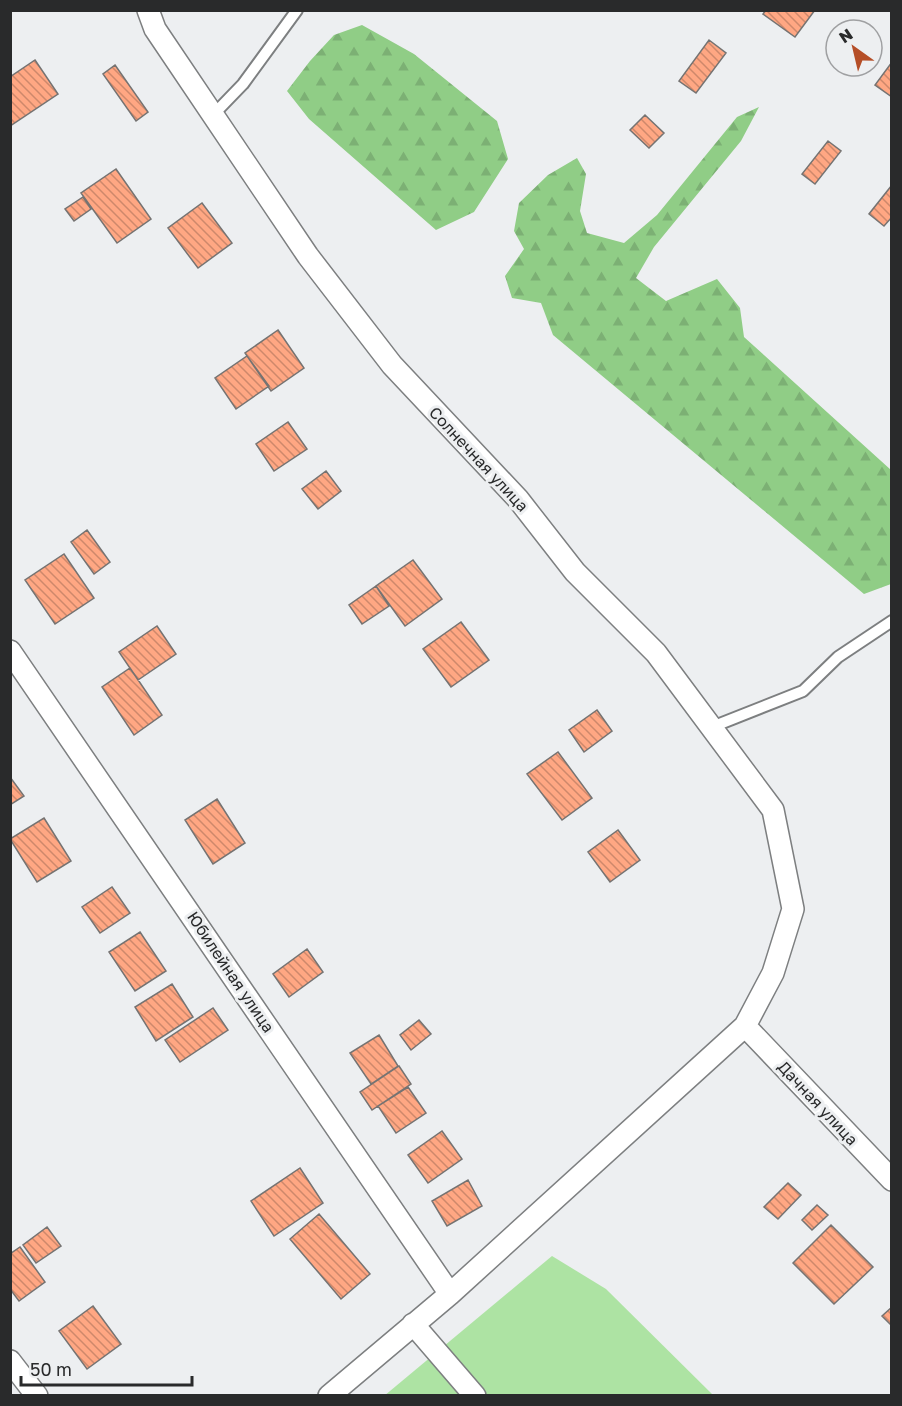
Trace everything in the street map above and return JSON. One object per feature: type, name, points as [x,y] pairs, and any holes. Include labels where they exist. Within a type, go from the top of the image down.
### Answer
[{"type":"street","name":"Солнечная улица","points":[[148,10],[154,29],[308,256],[392,365],[518,499],[575,572],[656,653],[773,810],[792,909],[773,973],[746,1026]]},
{"type":"street","name":"Юбилейная улица","points":[[10,651],[450,1293]]},
{"type":"street","points":[[329,1395],[450,1293],[746,1026]]},
{"type":"street","name":"Дачная улица","points":[[746,1026],[891,1180]]},
{"type":"street","points":[[413,1324],[475,1395]]},
{"type":"street","points":[[10,1361],[37,1395]]},
{"type":"lane","points":[[213,116],[243,84],[297,10]]},
{"type":"lane","points":[[712,727],[803,691],[838,657],[891,621]]},
{"type":"green space","points":[[362,25],[414,54],[497,121],[508,159],[474,212],[436,230],[309,119],[287,91],[334,35]]},
{"type":"green space","points":[[759,107],[741,141],[654,247],[636,278],[666,301],[717,279],[740,308],[744,337],[891,470],[891,584],[864,594],[553,335],[541,303],[512,298],[505,276],[524,249],[514,231],[519,203],[548,175],[577,158],[586,174],[580,211],[587,233],[624,243],[657,215],[737,117]]},
{"type":"green space","points":[[552,1256],[606,1289],[713,1395],[384,1396]]},
{"type":"building","points":[[766,10],[815,10],[795,37],[763,14]]},
{"type":"building","points":[[709,40],[726,53],[696,93],[679,81]]},
{"type":"building","points":[[35,60],[58,94],[10,126],[10,77]]},
{"type":"building","points":[[892,62],[892,97],[875,85],[880,78],[884,78],[884,73]]},
{"type":"building","points":[[115,65],[148,112],[136,121],[103,74]]},
{"type":"building","points":[[645,115],[664,133],[649,148],[630,130]]},
{"type":"building","points":[[828,141],[841,151],[815,184],[802,174]]},
{"type":"building","points":[[116,169],[151,219],[117,243],[81,193]]},
{"type":"building","points":[[892,185],[892,217],[884,226],[869,214]]},
{"type":"building","points":[[83,197],[91,209],[74,221],[65,209]]},
{"type":"building","points":[[202,203],[232,243],[198,268],[168,228]]},
{"type":"building","points":[[278,330],[304,368],[271,391],[245,353]]},
{"type":"building","points":[[247,356],[269,386],[236,409],[215,378]]},
{"type":"building","points":[[288,422],[307,449],[274,471],[256,444]]},
{"type":"building","points":[[326,471],[341,491],[318,509],[302,489]]},
{"type":"building","points":[[87,530],[110,562],[94,574],[71,542]]},
{"type":"building","points":[[64,554],[94,598],[55,624],[25,580]]},
{"type":"building","points":[[413,560],[442,599],[405,626],[376,586]]},
{"type":"building","points":[[376,586],[389,606],[362,624],[349,605]]},
{"type":"building","points":[[461,622],[489,660],[451,687],[423,649]]},
{"type":"building","points":[[157,626],[176,654],[138,680],[119,652]]},
{"type":"building","points":[[130,668],[162,715],[134,735],[102,687]]},
{"type":"building","points":[[597,710],[612,731],[584,752],[569,730]]},
{"type":"building","points":[[558,752],[592,798],[562,820],[527,774]]},
{"type":"building","points":[[10,777],[24,796],[10,805]]},
{"type":"building","points":[[217,799],[245,843],[213,864],[185,820]]},
{"type":"building","points":[[44,818],[71,861],[37,882],[10,839]]},
{"type":"building","points":[[618,830],[640,860],[610,882],[588,852]]},
{"type":"building","points":[[112,887],[130,913],[100,933],[82,907]]},
{"type":"building","points":[[140,932],[166,971],[135,991],[109,952]]},
{"type":"building","points":[[307,949],[323,972],[289,997],[273,974]]},
{"type":"building","points":[[172,984],[193,1017],[156,1041],[135,1007]]},
{"type":"building","points":[[213,1008],[228,1030],[180,1062],[165,1040]]},
{"type":"building","points":[[419,1020],[431,1034],[411,1050],[400,1035]]},
{"type":"building","points":[[379,1035],[398,1066],[371,1084],[350,1053]]},
{"type":"building","points":[[399,1066],[411,1084],[372,1110],[360,1092]]},
{"type":"building","points":[[408,1087],[426,1113],[396,1133],[378,1106]]},
{"type":"building","points":[[442,1131],[462,1159],[428,1183],[408,1155]]},
{"type":"building","points":[[300,1168],[323,1203],[274,1236],[251,1201]]},
{"type":"building","points":[[468,1180],[482,1206],[447,1226],[432,1201]]},
{"type":"building","points":[[788,1183],[801,1195],[778,1219],[764,1207]]},
{"type":"building","points":[[817,1205],[828,1215],[812,1230],[802,1220]]},
{"type":"building","points":[[319,1214],[370,1274],[341,1299],[290,1239]]},
{"type":"building","points":[[831,1225],[873,1267],[834,1304],[793,1263]]},
{"type":"building","points":[[47,1227],[61,1246],[36,1263],[23,1245]]},
{"type":"building","points":[[20,1247],[45,1282],[19,1301],[10,1289],[10,1254]]},
{"type":"building","points":[[93,1306],[121,1344],[87,1369],[59,1331]]},
{"type":"building","points":[[892,1307],[892,1326],[882,1316]]}]
